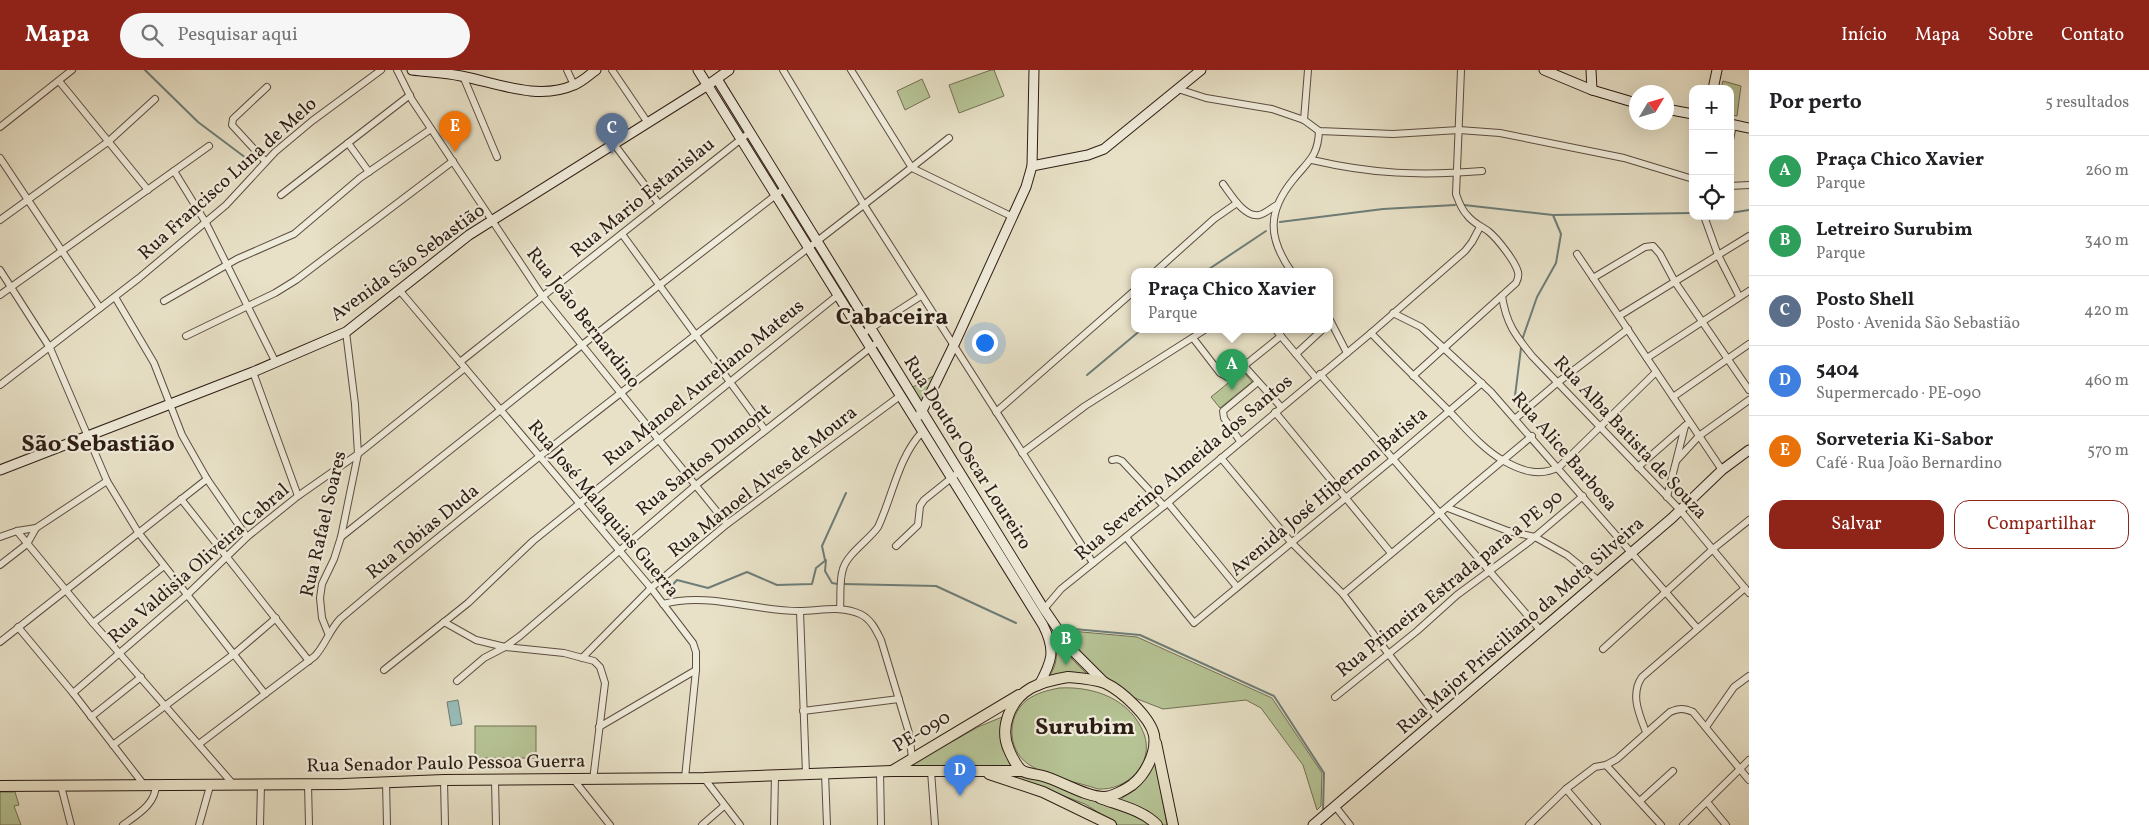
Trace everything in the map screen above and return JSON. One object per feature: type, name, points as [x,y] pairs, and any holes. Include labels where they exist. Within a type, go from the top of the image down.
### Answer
[{"type":"main road","points":[[412,70],[463,76],[525,90],[561,89],[574,85],[596,70]]},
{"type":"main road","name":"Rua Doutor Oscar Loureiro","points":[[698,70],[1043,625],[1050,638],[1051,661],[1035,686]]},
{"type":"main road","name":"Avenida São Sebastião","points":[[0,470],[276,363],[346,332],[442,256],[492,221],[729,70]]},
{"type":"main road","points":[[916,421],[954,347],[1012,217],[1032,166],[1034,70]]},
{"type":"main road","points":[[1032,166],[1088,155],[1104,149],[1201,70]]},
{"type":"main road","points":[[1544,70],[1592,90],[1629,101]]},
{"type":"main road","points":[[1591,70],[1592,90]]},
{"type":"main road","points":[[1714,85],[1717,70]]},
{"type":"main road","name":"Rua Doutor Oscar Loureiro","points":[[717,79],[1044,609],[1072,650],[1105,683]]},
{"type":"main road","points":[[1674,110],[1689,113]]},
{"type":"main road","points":[[1734,124],[1749,128]]},
{"type":"main road","name":"Rua Major Prisciliano da Mota Silveira","points":[[1313,825],[1599,581],[1680,510],[1722,470],[1749,450]]},
{"type":"main road","name":"PE-090","points":[[892,771],[1035,686],[1068,677],[1105,683],[1123,696],[1140,712],[1149,724],[1154,736],[1173,825]]},
{"type":"main road","name":"PE-090","points":[[1022,771],[1007,746],[1004,732],[1010,710],[1035,686]]},
{"type":"main road","name":"PE-090","points":[[1085,792],[1105,797],[1127,789],[1139,779],[1148,766],[1154,736]]},
{"type":"main road","name":"PE-090","points":[[892,771],[1022,771],[1062,782],[1153,820],[1157,825]]},
{"type":"main road","name":"Rua Senador Paulo Pessoa Guerra","points":[[0,786],[156,784],[210,786],[444,780],[593,780],[892,771]]},
{"type":"main road","name":"PE-090","points":[[981,771],[1043,792],[1112,825]]},
{"type":"street","points":[[0,127],[72,70]]},
{"type":"street","name":"Rua Francisco Luna de Melo","points":[[0,385],[115,297],[206,223],[226,205],[266,161],[312,121],[381,70]]},
{"type":"street","name":"Rua João Bernardino","points":[[397,70],[431,129],[543,297],[622,392],[658,440],[727,524]]},
{"type":"street","points":[[567,70],[574,85]]},
{"type":"street","points":[[612,70],[648,123]]},
{"type":"street","points":[[783,70],[921,296],[1093,563]]},
{"type":"street","points":[[851,70],[912,168],[1012,217]]},
{"type":"street","points":[[1304,120],[1308,70]]},
{"type":"street","points":[[1413,376],[1516,283],[1518,271],[1500,244],[1463,211],[1456,194],[1461,70]]},
{"type":"street","points":[[463,76],[497,157]]},
{"type":"street","points":[[59,81],[148,190]]},
{"type":"street","points":[[266,161],[232,125],[233,120],[267,87]]},
{"type":"street","points":[[1178,89],[1206,98],[1272,109],[1304,120],[1319,131],[1393,134],[1483,130],[1517,135],[1624,158],[1689,178]]},
{"type":"street","points":[[281,195],[410,95]]},
{"type":"street","points":[[0,220],[109,141],[155,100]]},
{"type":"street","points":[[164,301],[228,266],[237,259],[294,234],[368,172],[431,129]]},
{"type":"street","points":[[1288,268],[1275,240],[1272,228],[1273,215],[1293,180],[1312,160],[1319,144],[1319,131]]},
{"type":"street","name":"Rua Mario Estanislau","points":[[460,362],[750,132]]},
{"type":"street","name":"Rua Tobias Duda","points":[[199,744],[309,661],[320,650],[328,633],[340,619],[425,548],[695,334],[818,241],[949,138]]},
{"type":"street","points":[[348,143],[368,172]]},
{"type":"street","points":[[614,144],[659,204]]},
{"type":"street","points":[[0,295],[63,252],[209,146]]},
{"type":"street","points":[[0,158],[100,308]]},
{"type":"street","points":[[1312,160],[1343,167],[1395,174],[1482,171]]},
{"type":"street","points":[[186,336],[275,293],[317,265],[453,161]]},
{"type":"street","points":[[174,171],[206,223],[276,363]]},
{"type":"street","points":[[1223,184],[1249,214],[1261,215],[1277,205]]},
{"type":"street","points":[[1734,186],[1749,185]]},
{"type":"street","points":[[341,537],[582,345],[785,188]]},
{"type":"street","points":[[1159,268],[1214,219],[1238,203]]},
{"type":"street","points":[[1705,220],[1718,255],[1740,296]]},
{"type":"street","name":"Rua Severino Almeida dos Santos","points":[[1044,609],[1061,589],[1166,505],[1371,333],[1465,251],[1480,227]]},
{"type":"street","points":[[622,234],[765,430]]},
{"type":"street","points":[[1619,316],[1749,236]]},
{"type":"street","points":[[1593,278],[1646,247],[1653,246],[1675,282],[1749,390]]},
{"type":"street","points":[[1577,254],[1673,397],[1687,424],[1700,436],[1722,470]]},
{"type":"street","points":[[0,270],[50,348],[107,481],[138,532],[264,694]]},
{"type":"street","name":"Rua José Malaquias Guerra","points":[[400,291],[651,588],[693,643],[696,652],[696,670],[685,778]]},
{"type":"street","points":[[1647,358],[1749,291]]},
{"type":"street","points":[[996,412],[1131,294]]},
{"type":"street","name":"Rua Manoel Aureliano Mateus","points":[[384,670],[468,603],[533,541],[838,295]]},
{"type":"street","points":[[862,334],[870,326],[921,296]]},
{"type":"street","name":"Rua Alba Batista de Souza","points":[[1502,296],[1511,328],[1532,356],[1680,510],[1747,590]]},
{"type":"street","points":[[115,297],[154,363],[182,435],[207,479],[247,537]]},
{"type":"street","name":"Rua Alice Barbosa","points":[[1393,313],[1421,327],[1482,383],[1516,418],[1697,628]]},
{"type":"street","points":[[1333,327],[1347,353]]},
{"type":"street","points":[[1516,418],[1557,383],[1628,329]]},
{"type":"street","name":"Rua Rafael Soares","points":[[328,633],[322,618],[320,598],[322,584],[334,559],[341,537],[358,454],[355,404],[346,332]]},
{"type":"street","points":[[1022,453],[1085,406],[1200,333]]},
{"type":"street","points":[[1278,333],[1394,459],[1540,630]]},
{"type":"street","points":[[1296,354],[1319,333]]},
{"type":"street","points":[[1371,333],[1449,411],[1503,461],[1530,472],[1550,472],[1558,467],[1598,426],[1656,372]]},
{"type":"street","points":[[1193,338],[1225,377],[1234,376],[1281,336]]},
{"type":"street","name":"Rua Santos Dumont","points":[[457,681],[484,658],[505,647],[696,485],[880,341]]},
{"type":"street","points":[[1673,397],[1749,344]]},
{"type":"street","points":[[1245,367],[1344,498],[1391,554]]},
{"type":"street","name":"Rua Valdisia Oliveira Cabral","points":[[73,693],[187,595],[247,537],[298,496],[358,454],[465,368]]},
{"type":"street","points":[[253,372],[298,496]]},
{"type":"street","points":[[1240,442],[1224,418],[1223,411],[1258,382]]},
{"type":"street","name":"Avenida José Hibernon Batista","points":[[1126,537],[1194,623],[1344,498],[1394,459],[1482,383]]},
{"type":"street","name":"Rua Manoel Alves de Moura","points":[[582,658],[651,588],[727,524],[900,396]]},
{"type":"street","points":[[1677,460],[1700,436],[1749,400]]},
{"type":"street","points":[[1667,497],[1687,424]]},
{"type":"street","points":[[1638,467],[1687,424]]},
{"type":"street","points":[[840,609],[843,569],[852,555],[872,536],[878,527],[902,461],[909,448],[922,432]]},
{"type":"street","points":[[1343,594],[1532,436]]},
{"type":"street","points":[[1222,458],[1291,542],[1343,594],[1438,719]]},
{"type":"street","points":[[1112,460],[1122,461],[1166,505],[1237,587]]},
{"type":"street","points":[[896,546],[918,525],[920,506],[924,500],[960,472]]},
{"type":"street","points":[[0,642],[207,479]]},
{"type":"street","points":[[0,537],[17,531],[36,528],[107,481]]},
{"type":"street","name":"Rua Primeira Estrada para a PE 90","points":[[1335,696],[1457,595],[1535,537],[1583,496]]},
{"type":"street","points":[[181,499],[309,661]]},
{"type":"street","points":[[1448,508],[1508,531],[1535,537],[1567,555],[1599,581]]},
{"type":"street","points":[[1603,649],[1749,520]]},
{"type":"street","points":[[0,566],[27,544],[36,528]]},
{"type":"street","points":[[17,531],[66,591],[233,784]]},
{"type":"street","points":[[93,622],[164,566]]},
{"type":"street","points":[[1646,732],[1637,708],[1637,685],[1642,677],[1697,628],[1747,590]]},
{"type":"street","points":[[663,604],[682,599],[800,611],[840,609],[861,614],[874,626],[881,640],[909,733],[912,758]]},
{"type":"street","points":[[800,611],[806,774]]},
{"type":"street","points":[[113,745],[234,654],[276,618]]},
{"type":"street","points":[[444,622],[476,640],[505,647],[544,650],[594,660],[600,667],[605,683],[593,780]]},
{"type":"street","points":[[18,628],[73,693],[144,785]]},
{"type":"street","points":[[599,727],[696,670]]},
{"type":"street","points":[[1706,727],[1734,687],[1749,676]]},
{"type":"street","points":[[92,717],[141,677]]},
{"type":"street","points":[[803,710],[899,699]]},
{"type":"street","points":[[1529,825],[1566,789],[1595,767],[1606,765],[1617,759],[1670,712],[1677,709],[1684,708],[1693,712],[1749,780]]},
{"type":"street","points":[[1683,825],[1749,760]]},
{"type":"street","points":[[1606,765],[1661,825]]},
{"type":"street","points":[[931,771],[935,825]]},
{"type":"street","points":[[1640,801],[1673,771]]},
{"type":"street","points":[[880,772],[881,825]]},
{"type":"street","points":[[825,773],[827,825]]},
{"type":"street","points":[[774,825],[775,775]]},
{"type":"street","points":[[704,778],[740,825]]},
{"type":"street","points":[[444,780],[445,825]]},
{"type":"street","points":[[495,780],[496,825]]},
{"type":"street","points":[[574,780],[610,825]]},
{"type":"street","points":[[386,782],[387,825]]},
{"type":"street","points":[[124,825],[153,800],[156,784]]},
{"type":"street","points":[[260,825],[261,784]]},
{"type":"street","points":[[308,784],[309,825]]},
{"type":"street","points":[[61,786],[71,825]]},
{"type":"street","points":[[199,825],[210,786]]},
{"type":"street","points":[[1566,789],[1597,825]]},
{"type":"street","points":[[1707,802],[1726,825]]},
{"type":"street","points":[[702,825],[724,806]]},
{"type":"street","points":[[1332,809],[1350,825]]},
{"type":"green space","points":[[994,70],[1004,96],[959,113],[949,85]]},
{"type":"green space","points":[[922,79],[930,97],[905,110],[897,91]]},
{"type":"green space","points":[[1723,81],[1741,86],[1737,116],[1734,116],[1734,85],[1722,85]]},
{"type":"green space","points":[[876,343],[1050,625],[1048,626],[872,346]]},
{"type":"green space","points":[[1243,371],[1252,382],[1220,408],[1211,397]]},
{"type":"green space","points":[[935,375],[921,404],[911,388]]},
{"type":"green space","points":[[1060,630],[1137,637],[1272,698],[1322,773],[1321,806],[1317,810],[1303,765],[1261,708],[1246,700],[1163,709],[1122,693],[1088,664]]},
{"type":"green space","points":[[1052,633],[1071,658],[1088,675],[1048,678],[1056,662]]},
{"type":"green space","points":[[1059,688],[1085,689],[1098,692],[1110,697],[1130,712],[1144,734],[1146,745],[1142,765],[1136,774],[1119,785],[1098,789],[1040,771],[1024,761],[1014,745],[1012,735],[1012,725],[1015,716],[1020,707],[1034,695]]},
{"type":"green space","points":[[1002,717],[1002,744],[1007,756],[1015,767],[911,767],[911,765],[978,727]]},
{"type":"green space","points":[[475,726],[536,726],[536,758],[475,758]]},
{"type":"green space","points":[[1155,758],[1167,825],[1162,825],[1154,817],[1120,800],[1141,784]]},
{"type":"green space","points":[[1017,775],[1027,776],[1085,795],[1142,819],[1151,825],[1118,825],[1085,804],[1019,779],[1015,777]]},
{"type":"green space","points":[[0,792],[15,792],[19,805],[14,806],[21,825],[0,825]]},
{"type":"water","points":[[458,700],[462,724],[451,726],[447,702]]},
{"type":"waterway","points":[[145,70],[198,122],[250,161]]},
{"type":"waterway","points":[[1280,222],[1383,209],[1455,205]]},
{"type":"waterway","points":[[1464,205],[1553,215],[1689,213]]},
{"type":"waterway","points":[[1734,212],[1749,210]]},
{"type":"waterway","points":[[1522,340],[1537,297],[1556,263],[1561,234],[1553,215]]},
{"type":"waterway","points":[[1210,268],[1266,231]]},
{"type":"waterway","points":[[1087,375],[1137,333]]},
{"type":"waterway","points":[[1514,404],[1521,348]]},
{"type":"waterway","points":[[825,560],[822,546],[846,493]]},
{"type":"waterway","points":[[666,592],[677,580],[708,588],[747,572],[777,585],[812,584],[816,568],[826,560],[825,571],[832,583],[838,584]]},
{"type":"waterway","points":[[843,584],[936,586],[1016,623]]},
{"type":"waterway","points":[[1074,629],[1140,635],[1274,696],[1324,773],[1323,811]]},
{"type":"place","name":"Sorveteria Ki-Sabor","points":[[455,152]]},
{"type":"place","name":"Posto Shell","points":[[612,154]]},
{"type":"place","name":"Praça Chico Xavier","points":[[1232,390]]},
{"type":"place","name":"Letreiro Surubim","points":[[1066,665]]},
{"type":"place","name":"5404","points":[[960,796]]},
{"type":"district","name":"Cabaceira","points":[[892,318]]},
{"type":"district","name":"São Sebastião","points":[[98,445]]},
{"type":"district","name":"Surubim","points":[[1085,728]]}]
